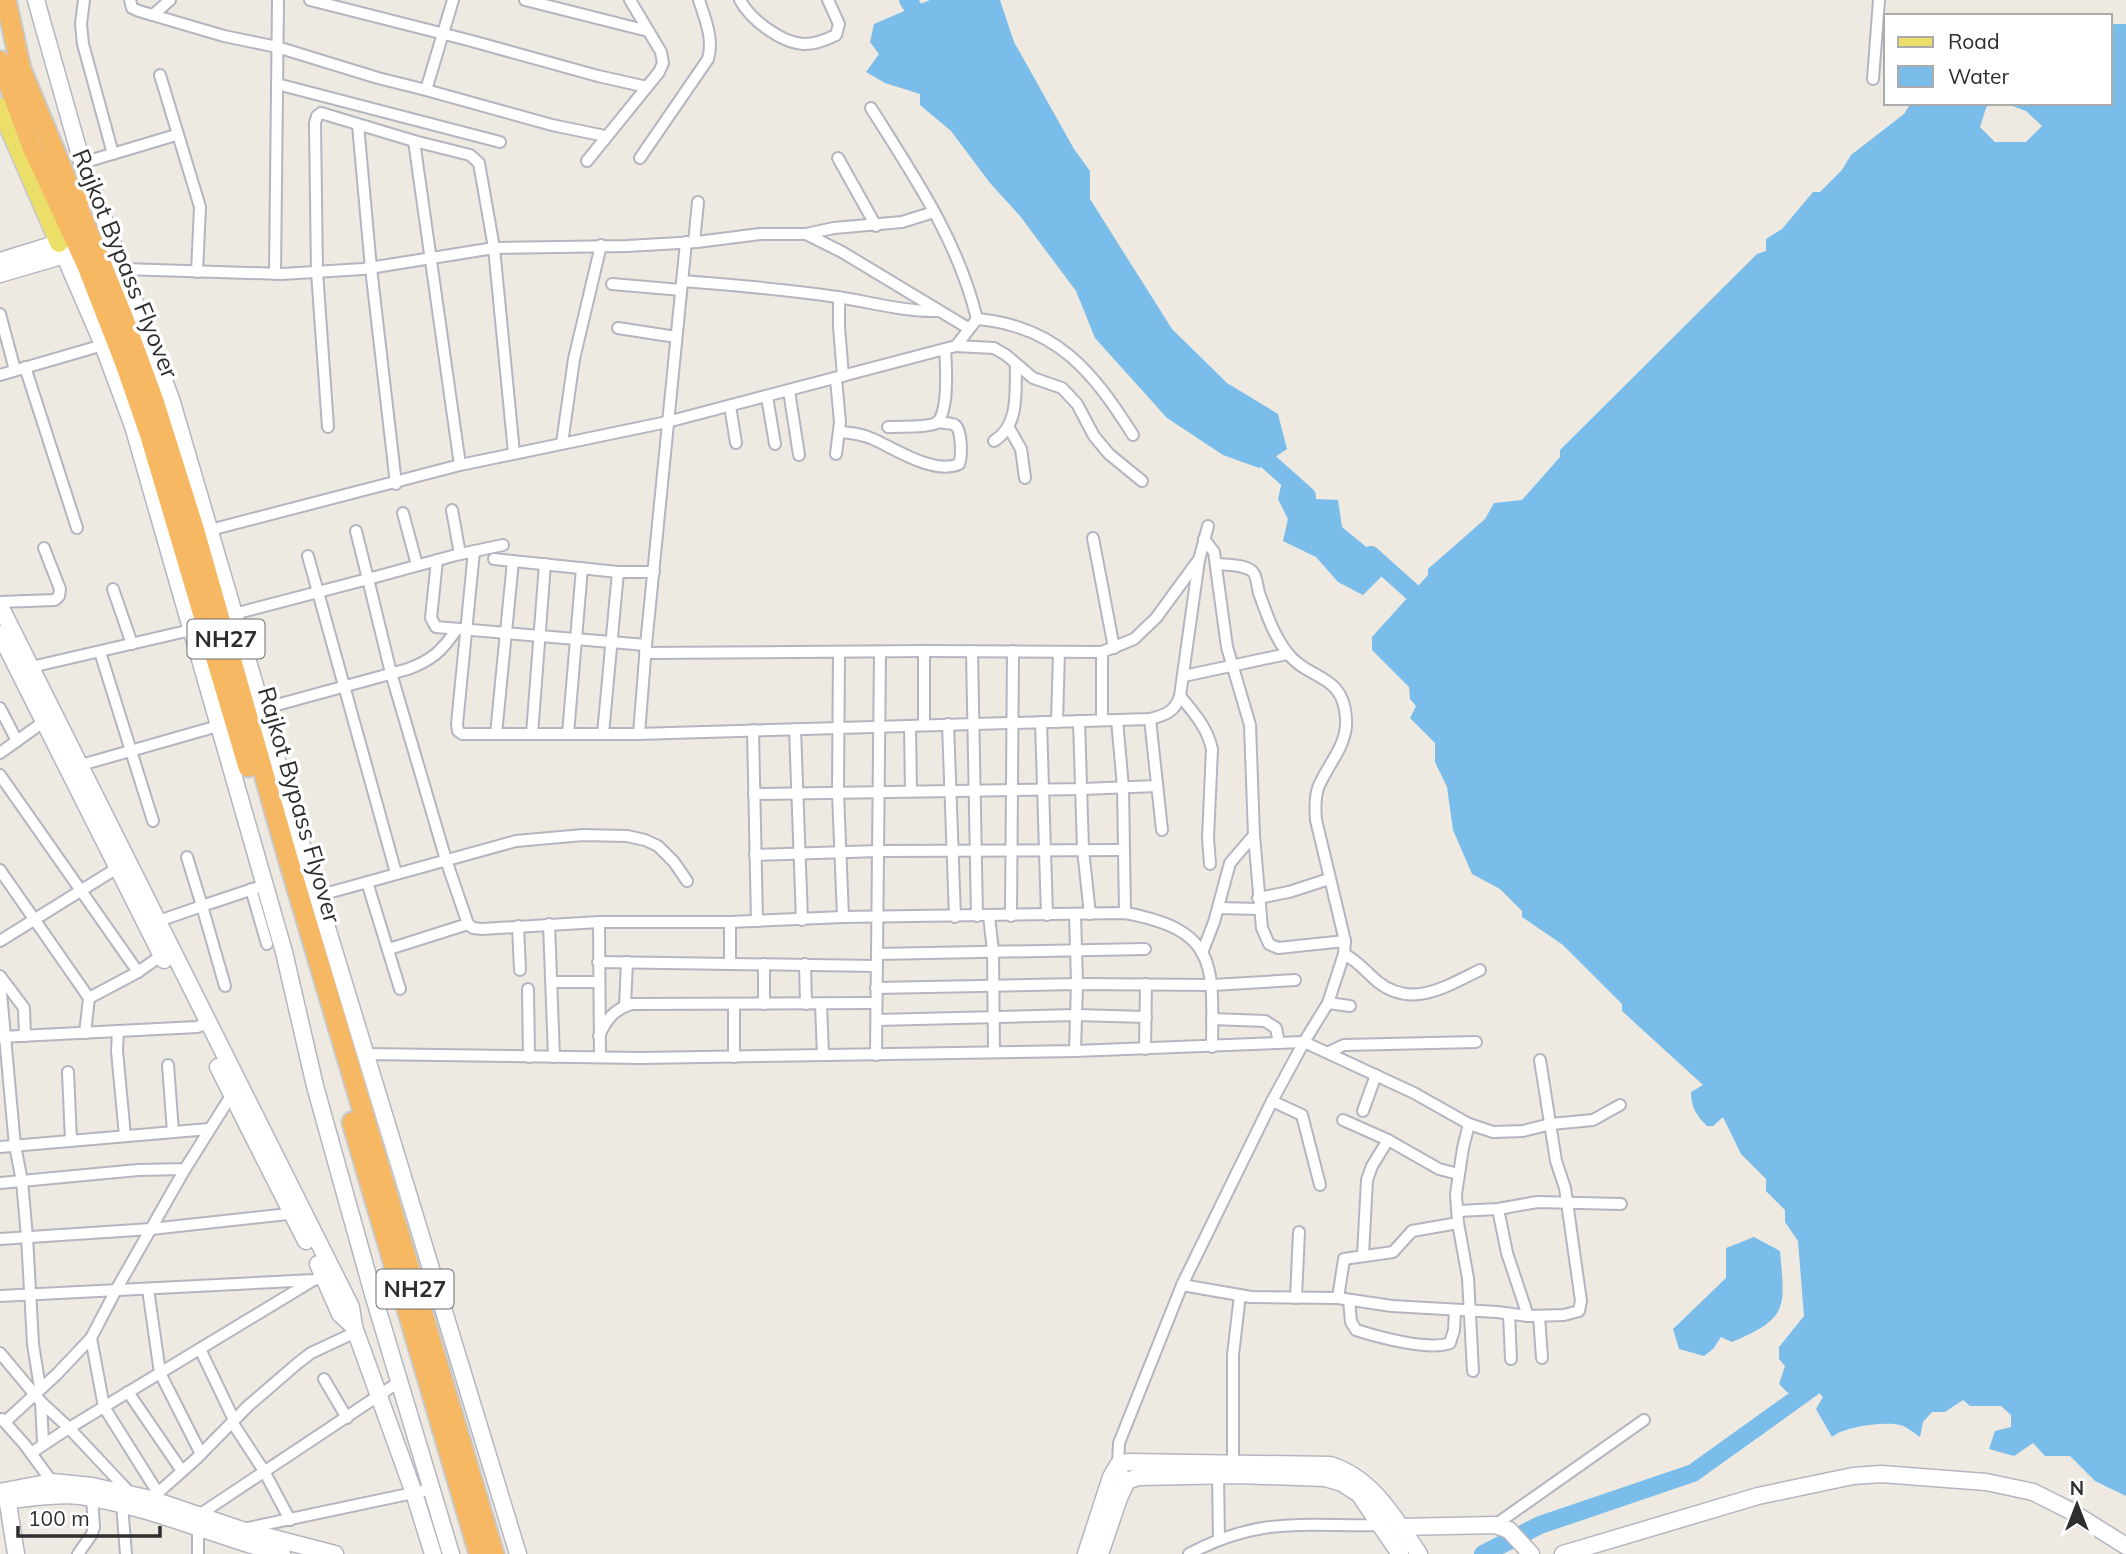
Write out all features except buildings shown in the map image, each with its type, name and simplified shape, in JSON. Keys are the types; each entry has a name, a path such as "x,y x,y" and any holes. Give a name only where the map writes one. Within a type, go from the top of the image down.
{"highway":[{"name":"Rajkot Bypass Flyover","path":"6,0 21,69 122,314 154,401 190,515 480,1554"},
{"name":"Rajkot Bypass Flyover","path":"0,61 32,146 75,198 69,247 124,361 150,436 494,1554"}],"main road":[{"path":"0,107 69,247"}],"street":[{"path":"36,0 82,163 75,198 123,269 171,399 317,896 518,1554"},
{"path":"84,0 81,24 83,44 113,154"},
{"path":"130,0 132,8 224,36 277,47 378,79 552,125 605,136"},
{"path":"153,15 170,0"},
{"path":"275,274 278,0"},
{"path":"310,0 647,87"},
{"path":"426,90 453,0"},
{"path":"524,0 648,31"},
{"path":"587,161 663,63 660,52 631,0"},
{"path":"640,158 708,59 710,40 699,0"},
{"path":"740,0 755,19 780,36 806,44 824,41 836,35 839,30 828,0"},
{"path":"1873,79 1880,0"},
{"path":"160,75 200,207 197,272"},
{"path":"277,84 500,142"},
{"path":"871,108 946,232 969,285 977,319"},
{"path":"328,427 317,272 315,123 321,113 476,158 479,163 494,247 514,453"},
{"path":"358,125 371,268 396,484"},
{"path":"82,163 176,135"},
{"path":"414,141 460,466"},
{"path":"838,158 876,226"},
{"path":"639,734 681,285 698,202"},
{"path":"123,269 275,274 317,272 371,268 494,247 690,242 760,234 806,234 834,228 902,222 934,212"},
{"path":"806,234 842,252 968,328"},
{"path":"562,443 574,359 601,245"},
{"path":"0,261 69,247"},
{"path":"0,274 69,247"},
{"path":"69,247 132,426 191,630 258,887 267,944"},
{"path":"612,284 761,286 913,311 939,311"},
{"path":"836,454 840,432 839,297"},
{"path":"0,314 77,528"},
{"path":"888,427 933,424 941,418 950,347 977,319"},
{"path":"977,319 1014,325 1039,334 1068,354 1089,372 1133,435"},
{"path":"618,328 676,337"},
{"path":"0,374 103,345"},
{"path":"210,530 514,453 667,422 950,347 994,348 1033,378 1052,383 1070,395 1094,436 1109,454 1142,481"},
{"path":"994,442 1009,428 1015,401 1016,364"},
{"path":"789,391 799,455"},
{"path":"767,397 775,444"},
{"path":"730,406 736,443"},
{"path":"840,432 860,434 920,461 954,466 959,464 961,458 958,429 954,424 937,422"},
{"path":"1009,428 1021,449 1025,478"},
{"path":"452,510 460,554"},
{"path":"404,513 417,565"},
{"path":"474,551 462,630 457,724 458,731 462,734 639,734 1150,719 1171,712 1180,696 1199,560 1208,526"},
{"path":"356,531 391,673 446,860 468,924"},
{"path":"1093,538 1114,648"},
{"path":"1204,539 1214,552 1217,564 1227,647 1250,725 1254,835 1264,937 1269,944 1278,948 1345,941"},
{"path":"234,614 503,545"},
{"path":"44,548 60,589 59,596 55,600 0,604 24,669 153,923 172,953 202,1025"},
{"path":"308,556 396,873"},
{"path":"494,559 618,572 654,572"},
{"path":"437,560 433,624 436,627 612,642 645,649 839,652 1102,652 1134,639 1156,618 1199,560"},
{"path":"496,734 513,561"},
{"path":"533,734 545,564"},
{"path":"1086,1554 1111,1477 1118,1465 1119,1443 1182,1285 1272,1101 1328,1003 1344,954 1345,941 1316,820 1315,803 1318,789 1342,741 1347,724 1346,709 1333,683 1312,674 1287,654 1268,614 1255,576 1244,567 1217,564"},
{"path":"568,734 582,568"},
{"path":"603,734 618,572"},
{"path":"113,589 132,644"},
{"path":"24,669 191,630"},
{"path":"262,709 429,661 462,630"},
{"path":"0,634 24,669"},
{"path":"924,651 924,724"},
{"path":"972,651 976,916"},
{"path":"1011,916 1013,651"},
{"path":"100,652 153,821"},
{"path":"839,652 838,793 843,918"},
{"path":"876,1055 880,652"},
{"path":"1057,722 1059,652"},
{"path":"1102,652 1102,720"},
{"path":"1184,676 1287,654"},
{"path":"1180,696 1204,727 1212,749 1208,838 1210,864"},
{"path":"0,708 17,741"},
{"path":"0,753 49,718"},
{"path":"49,718 81,765 124,864"},
{"path":"1150,719 1162,830"},
{"path":"1117,720 1123,787 1125,913"},
{"path":"1079,721 1083,850 1090,914"},
{"path":"1041,722 1046,915"},
{"path":"948,724 954,917"},
{"path":"81,765 218,726"},
{"path":"910,726 911,791"},
{"path":"795,729 802,919"},
{"path":"753,730 757,921"},
{"path":"0,775 138,972"},
{"path":"754,794 1157,786"},
{"path":"317,896 516,841 583,835 645,839 658,846 674,862 687,881"},
{"path":"1202,953 1230,863 1254,835"},
{"path":"755,855 879,851 1123,850"},
{"path":"187,858 225,986"},
{"path":"0,941 124,864"},
{"path":"0,870 89,998 85,1033"},
{"path":"1218,908 1259,903 1329,879"},
{"path":"367,882 400,989"},
{"path":"153,923 258,887"},
{"path":"258,887 284,952 315,1086 450,1554"},
{"path":"389,949 468,924 482,929 599,922 730,922 1125,913 1168,923 1193,941 1202,953 1213,985 1212,1047"},
{"path":"1074,1051 1077,984 1075,914"},
{"path":"989,916 993,951 995,1052"},
{"path":"599,922 600,1057"},
{"path":"730,922 730,963"},
{"path":"153,923 162,956 202,1025 298,1212 342,1317 355,1329 433,1554"},
{"path":"549,924 554,1057"},
{"path":"517,926 520,970"},
{"path":"877,954 1145,949"},
{"path":"1344,954 1397,994 1422,993 1444,988 1480,970"},
{"path":"89,998 162,956"},
{"path":"598,962 876,966"},
{"path":"625,1006 627,962"},
{"path":"764,964 764,1004"},
{"path":"804,964 806,1004"},
{"path":"0,976 24,1008 25,1036"},
{"path":"876,988 1077,984 1213,985 1295,980"},
{"path":"0,982 15,1146 22,1181 43,1443"},
{"path":"552,982 598,982"},
{"path":"1145,1049 1146,984"},
{"path":"528,989 529,1057"},
{"path":"599,1036 615,1012 632,1004 876,1003"},
{"path":"1328,1003 1350,1006"},
{"path":"734,1004 734,1057"},
{"path":"821,1004 823,1055"},
{"path":"877,1020 1146,1017"},
{"path":"1212,1019 1265,1021 1276,1028 1279,1043"},
{"path":"3,1037 202,1025"},
{"path":"118,1031 117,1051 125,1136"},
{"path":"366,1054 734,1057 1074,1051 1304,1042 1376,1074 1469,1124 1493,1132 1523,1132 1551,1124 1593,1120 1620,1105"},
{"path":"1329,1052 1344,1045 1476,1042"},
{"path":"1182,1285 1240,1295 1344,1299 1534,1316 1573,1314 1579,1311 1581,1306 1565,1188 1556,1161 1540,1060"},
{"path":"168,1065 173,1132"},
{"path":"68,1072 71,1141"},
{"path":"1363,1111 1376,1074"},
{"path":"235,1089 185,1169 91,1338 38,1394 2,1420 31,1453 57,1489 92,1498 127,1499 154,1496 298,1363 355,1329"},
{"path":"1272,1101 1302,1115 1320,1185"},
{"path":"1343,1120 1388,1140 1430,1165 1458,1174"},
{"path":"1469,1124 1458,1174 1458,1223 1468,1278 1468,1311 1474,1371"},
{"path":"0,1147 209,1129"},
{"path":"1363,1255 1367,1180 1388,1140"},
{"path":"0,1183 138,1170 185,1169"},
{"path":"1458,1211 1498,1209 1537,1202 1621,1204"},
{"path":"1498,1209 1507,1252 1534,1316 1542,1358"},
{"path":"0,1239 151,1228 298,1212"},
{"path":"1455,1310 1453,1339 1446,1345 1410,1343 1356,1330 1344,1299 1342,1262 1350,1256 1393,1252 1412,1231 1458,1223"},
{"path":"1296,1298 1299,1232"},
{"path":"0,1296 325,1277"},
{"path":"31,1453 69,1427 325,1277"},
{"path":"148,1289 160,1373 201,1454"},
{"path":"1233,1462 1233,1355 1240,1295"},
{"path":"1509,1314 1511,1359"},
{"path":"91,1338 104,1407 154,1496 199,1522 242,1530 432,1489"},
{"path":"200,1349 233,1421 290,1520"},
{"path":"0,1353 69,1427 127,1499 126,1554"},
{"path":"324,1379 347,1418"},
{"path":"199,1522 264,1471 399,1382"},
{"path":"128,1392 182,1471"},
{"path":"1189,1554 1219,1539 1256,1528 1286,1524 1502,1528 1644,1420"},
{"path":"1118,1465 1128,1462 1233,1462 1330,1465 1341,1468 1375,1493 1400,1526 1408,1551"},
{"path":"1118,1465 1127,1481"},
{"path":"1563,1554 1758,1496 1853,1476 1881,1474 1986,1482 2033,1492 2067,1509 2126,1546"},
{"path":"1100,1554 1127,1481 1138,1477 1218,1475 1325,1478 1342,1483 1359,1494 1382,1525 1408,1551"},
{"path":"1218,1475 1219,1539"},
{"path":"16,1554 3,1496 92,1486 199,1522 282,1554"},
{"path":"78,1554 94,1527 92,1498"},
{"path":"198,1554 199,1522"},
{"path":"1502,1528 1531,1554"},
{"path":"242,1530 264,1546 335,1554"}],"water":[{"path":"930,0 1000,0 1014,42 1074,149 1090,171 1090,199 1172,329 1227,383 1278,414 1287,449 1259,468 1223,455 1167,418 1095,338 1076,291 951,131 920,105 920,94 885,83 866,72 879,54 870,42 874,24"},
{"path":"2126,24 2126,1496 2095,1481 2070,1456 2045,1456 2033,1443 2014,1456 1989,1449 1995,1431 2011,1427 2011,1415 2001,1406 1970,1406 1963,1400 1945,1412 1932,1412 1923,1422 1920,1437 1902,1426 1885,1424 1854,1428 1832,1437 1816,1409 1823,1397 1814,1387 1788,1393 1779,1384 1785,1366 1779,1359 1779,1347 1804,1316 1798,1241 1785,1222 1785,1210 1766,1191 1766,1179 1741,1154 1723,1117 1713,1126 1707,1126 1697,1114 1691,1092 1703,1085 1622,1011 1622,1004 1563,945 1522,917 1522,911 1500,889 1472,874 1453,830 1447,787 1435,762 1435,743 1410,718 1416,706 1410,699 1409,687 1372,650 1372,637 1428,575 1428,569 1485,519 1494,503 1522,500 1560,457 1560,450 1757,254 1766,251 1766,239 1782,229 1813,192 1820,192 1842,170 1851,155 1904,114 1910,105 1988,105 1980,127 1995,142 2026,142 2042,126 2026,111 2010,105 2112,105 2112,26"},
{"path":"1282,481 1304,483 1316,499 1338,500 1342,527 1380,555 1388,570 1363,595 1338,582 1316,557 1283,541 1288,519 1278,499"},
{"path":"1754,1237 1780,1251 1782,1299 1774,1318 1751,1334 1732,1342 1721,1337 1704,1356 1679,1349 1673,1329 1726,1278 1726,1248"}],"waterway":[{"path":"908,0 926,27"},
{"path":"1252,447 1307,496"},
{"path":"1371,555 1429,607"},
{"path":"1483,1554 1540,1525 1693,1473 1830,1373"}]}
